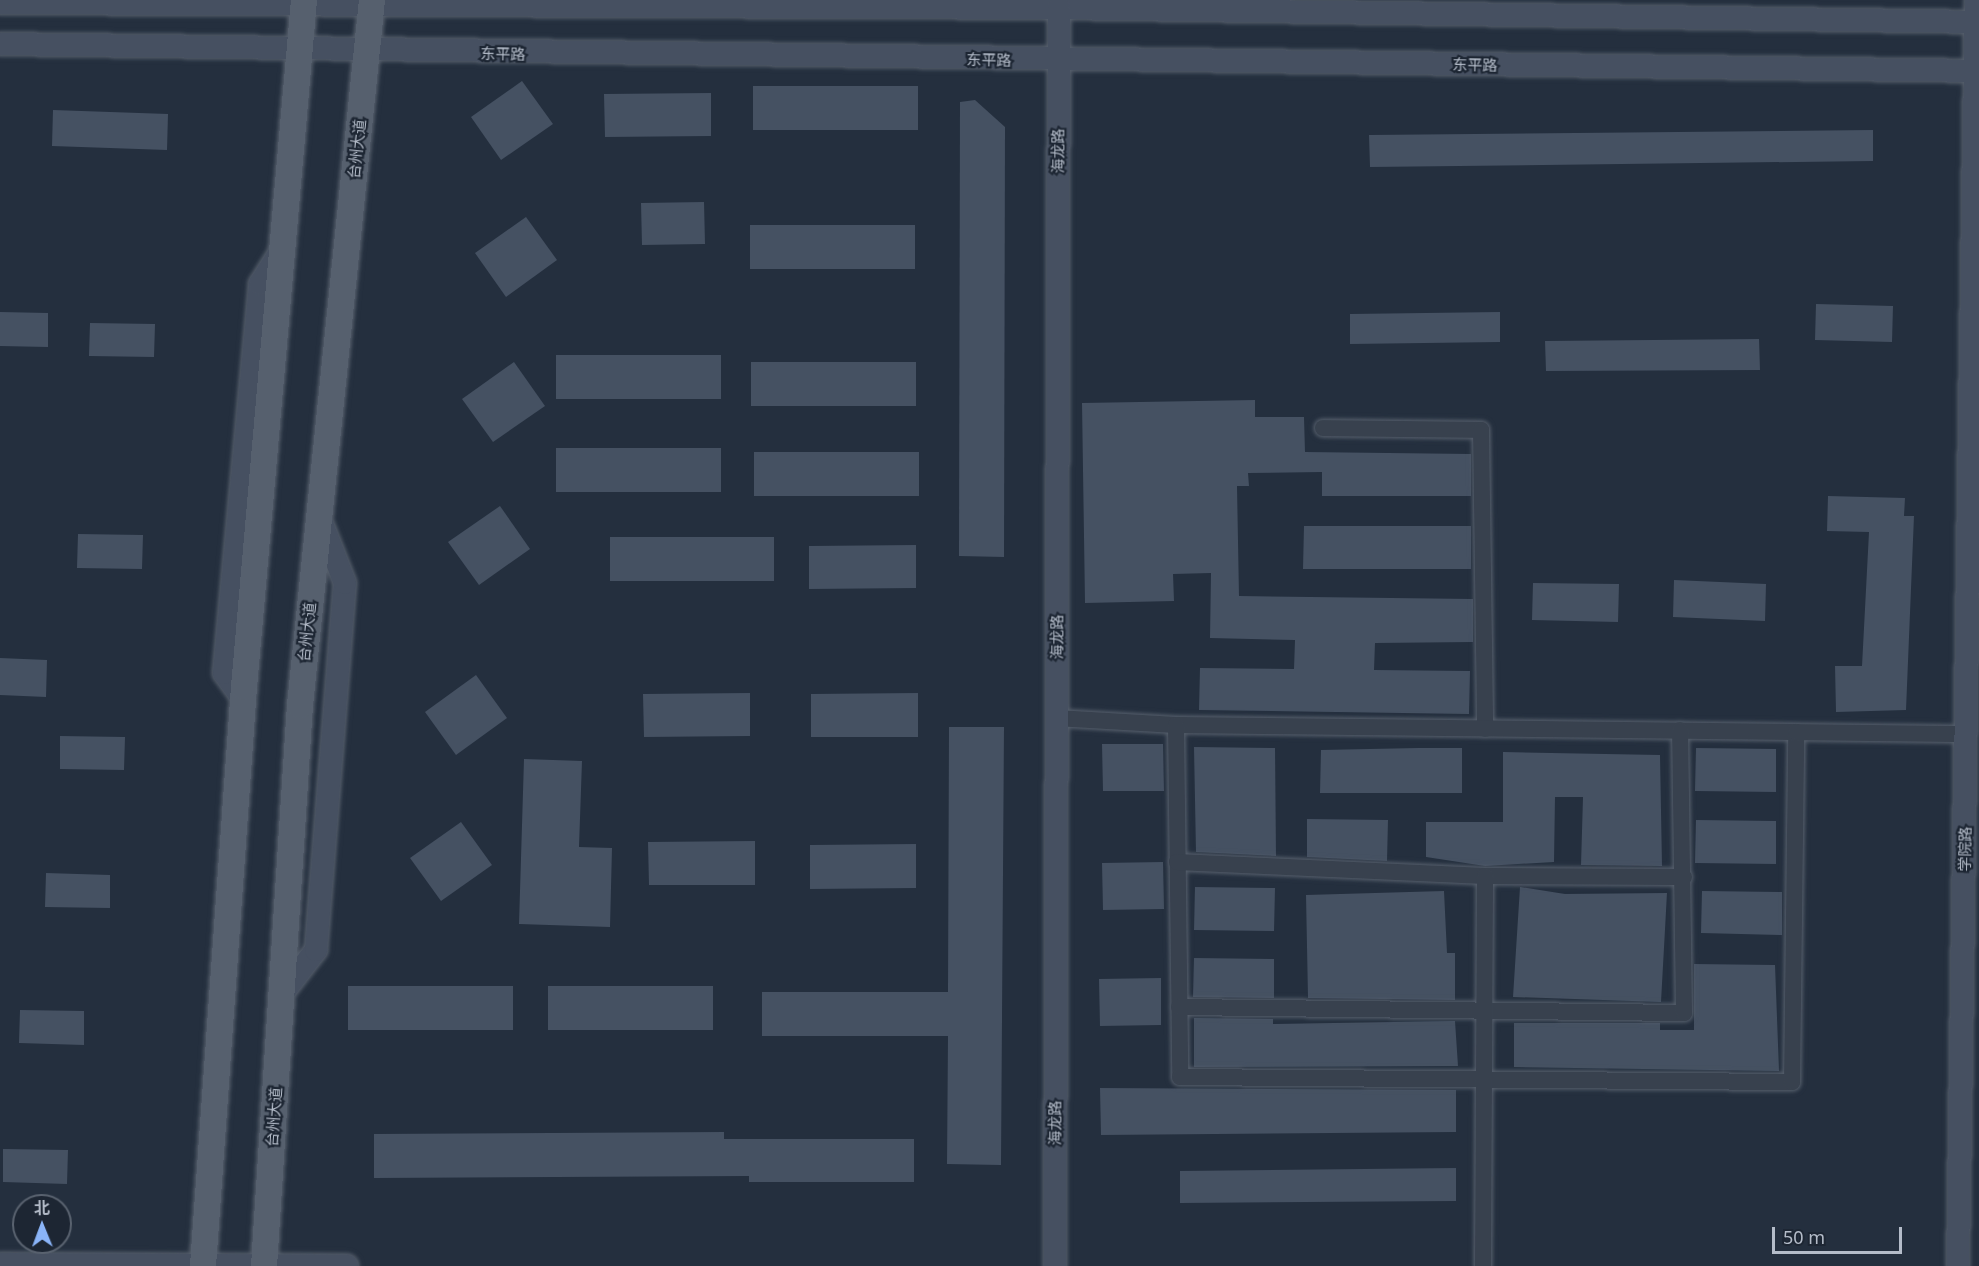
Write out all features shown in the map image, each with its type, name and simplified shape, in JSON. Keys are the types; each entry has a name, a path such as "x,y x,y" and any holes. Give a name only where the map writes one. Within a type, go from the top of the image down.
{"main road":[{"path":"203,1265 243,699 304,1"},
{"path":"0,3 304,1 1977,15"},
{"name":"台州大道","path":"264,1266 300,705 372,2"},
{"name":"海龙路","path":"1055,1266 1059,8"},
{"name":"学院路","path":"1958,1266 1978,71 1977,15"},
{"name":"东平路","path":"0,44 367,52 1978,71"},
{"path":"282,994 316,950 345,583 319,516"},
{"path":"0,1264 347,1266"}],"street":[{"path":"1323,428 1481,430 1485,729"},
{"path":"1056,718 1176,725 1966,734"},
{"path":"1176,725 1180,1077 1485,1077 1792,1082 1796,732"},
{"path":"1179,1007 1485,1008 1684,1012 1684,877 1680,730"},
{"path":"1177,862 1485,876 1684,877"},
{"path":"1483,1266 1485,876"}],"building":[{"path":"522,81 553,124 501,160 471,117"},
{"path":"753,86 918,86 918,130 753,130"},
{"path":"711,93 711,136 605,137 604,94"},
{"path":"975,100 1005,127 1004,557 959,556 960,102"},
{"path":"53,110 168,114 167,150 52,146"},
{"path":"1873,130 1873,161 1370,167 1369,135"},
{"path":"704,202 705,244 642,245 641,203"},
{"path":"526,217 557,260 506,297 475,253"},
{"path":"750,225 915,225 915,269 750,269"},
{"path":"1816,304 1893,306 1892,342 1815,340"},
{"path":"0,312 48,313 48,347 0,346"},
{"path":"1500,312 1500,342 1350,344 1350,314"},
{"path":"90,323 155,324 154,357 89,356"},
{"path":"1759,339 1760,370 1546,371 1545,341"},
{"path":"556,355 721,355 721,399 556,399"},
{"path":"514,362 545,406 493,442 462,399"},
{"path":"751,362 916,362 916,406 751,406"},
{"path":"1255,400 1255,417 1304,417 1305,452 1471,454 1471,496 1322,496 1322,472 1248,473 1249,486 1237,486 1239,596 1473,599 1473,642 1375,643 1374,670 1470,671 1469,714 1199,710 1200,668 1294,669 1295,640 1210,638 1211,573 1173,574 1174,601 1085,603 1082,403"},
{"path":"556,448 721,448 721,492 556,492"},
{"path":"754,452 919,452 919,496 754,496"},
{"path":"1828,496 1905,498 1904,516 1914,516 1906,710 1836,712 1835,666 1862,666 1869,532 1827,531"},
{"path":"500,506 530,549 479,585 448,542"},
{"path":"1304,526 1471,526 1471,569 1303,569"},
{"path":"78,534 143,535 142,569 77,568"},
{"path":"610,537 774,537 774,581 610,581"},
{"path":"916,545 916,588 809,589 809,546"},
{"path":"1674,580 1766,584 1765,621 1673,617"},
{"path":"1533,583 1619,584 1618,622 1532,620"},
{"path":"0,658 47,660 46,697 0,695"},
{"path":"476,675 507,718 456,755 425,712"},
{"path":"750,693 750,736 644,737 643,694"},
{"path":"918,693 918,737 811,737 811,694"},
{"path":"949,727 1004,727 1001,1165 947,1164 948,1036 762,1036 762,992 948,992"},
{"path":"60,736 125,737 124,770 60,769"},
{"path":"1102,744 1163,744 1164,791 1103,791"},
{"path":"1194,747 1275,748 1276,856 1196,852"},
{"path":"1462,748 1462,793 1320,793 1321,750"},
{"path":"1696,748 1776,749 1776,792 1695,791"},
{"path":"1503,752 1660,755 1662,866 1581,865 1583,797 1555,797 1554,862 1485,866 1426,857 1426,822 1503,822"},
{"path":"524,759 582,761 579,847 612,848 610,927 519,924"},
{"path":"1307,819 1388,820 1387,861 1307,857"},
{"path":"1696,820 1776,821 1776,864 1695,863"},
{"path":"461,822 492,865 441,901 410,858"},
{"path":"755,841 755,885 649,885 648,842"},
{"path":"916,844 916,888 810,889 810,845"},
{"path":"1163,862 1164,909 1103,910 1102,863"},
{"path":"46,873 110,875 110,908 45,907"},
{"path":"1195,887 1275,888 1274,931 1194,930"},
{"path":"1520,887 1565,894 1667,893 1661,1002 1513,997"},
{"path":"1444,891 1447,953 1455,953 1455,1000 1308,998 1306,895"},
{"path":"1702,891 1782,892 1782,935 1701,933"},
{"path":"1194,958 1274,959 1274,998 1193,997"},
{"path":"1694,964 1775,965 1779,1071 1514,1067 1514,1023 1660,1023 1660,1030 1694,1030"},
{"path":"1161,978 1161,1025 1100,1026 1099,979"},
{"path":"348,986 513,986 513,1030 348,1030"},
{"path":"548,986 713,986 713,1030 548,1030"},
{"path":"20,1010 84,1011 84,1045 19,1043"},
{"path":"1194,1018 1273,1019 1273,1024 1455,1021 1458,1066 1194,1067"},
{"path":"1100,1088 1456,1090 1456,1132 1101,1135"},
{"path":"724,1132 724,1139 914,1139 914,1182 749,1182 749,1176 374,1178 374,1134"},
{"path":"3,1149 68,1150 67,1184 3,1182"},
{"path":"1456,1168 1456,1201 1180,1203 1180,1171"}]}
